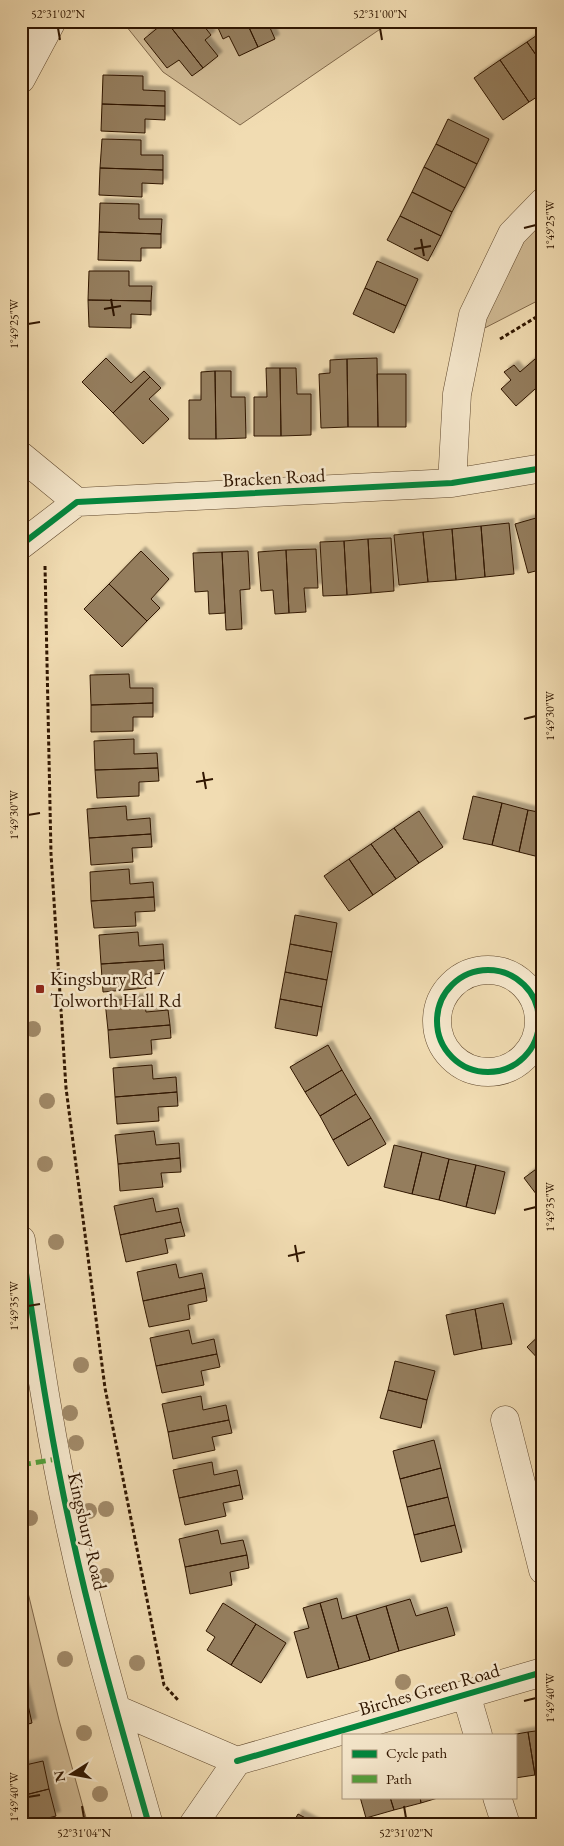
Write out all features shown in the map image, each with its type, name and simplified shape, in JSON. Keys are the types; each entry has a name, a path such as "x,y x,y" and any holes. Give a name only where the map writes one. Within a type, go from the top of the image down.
{"street":[{"path":"21,26 38,21"},
{"path":"21,79 52,21"},
{"path":"452,483 457,394 473,315 512,234 543,202"},
{"path":"21,456 77,502 21,545"},
{"name":"Bracken Road","path":"77,502 452,483 543,468"},
{"name":"Kingsbury Road","path":"21,1240 42,1380 72,1536 116,1709 149,1825"},
{"path":"506,1420 543,1570"},
{"name":"Birches Green Road","path":"237,1761 543,1672"},
{"path":"466,1694 478,1734"},
{"path":"116,1709 237,1761 193,1825"},
{"path":"497,1798 506,1825"}],"path":[{"path":"44,528 51,854 66,1088 105,1388 164,1686 184,1706"}],"shaded area":[{"path":"122,21 392,21 240,125 163,72"},
{"path":"543,211 543,298 477,332 498,282"},
{"path":"21,1564 59,1720 88,1825 21,1825"}],"building":[{"path":"166,21 200,21 211,35 205,40 218,56 203,68"},
{"path":"166,21 203,68 192,76 179,60 167,68 144,39"},
{"path":"215,21 246,21 258,47 239,56 229,36 223,39"},
{"path":"246,21 267,21 275,39 258,47"},
{"path":"543,31 543,65 527,42"},
{"path":"527,42 543,65 543,93 529,102 500,60"},
{"path":"500,60 529,102 503,120 474,78"},
{"path":"103,75 143,76 143,90 165,91 165,106 102,104"},
{"path":"102,104 165,106 165,120 145,119 145,133 101,131"},
{"path":"448,119 489,139 477,164 436,144"},
{"path":"102,139 141,140 141,155 163,155 163,170 100,168"},
{"path":"436,144 477,164 465,188 424,167"},
{"path":"424,167 465,188 452,212 412,192"},
{"path":"100,168 163,170 163,184 142,183 142,197 99,195"},
{"path":"412,192 452,212 441,236 400,216"},
{"path":"100,203 139,204 139,219 162,219 161,234 99,232"},
{"path":"400,216 441,236 428,261 387,240"},
{"path":"99,232 161,234 161,248 141,248 141,261 98,260"},
{"path":"377,261 418,279 406,306 365,288"},
{"path":"89,271 129,271 129,286 152,286 151,301 88,300"},
{"path":"365,288 406,306 394,333 353,314"},
{"path":"88,300 151,301 151,315 131,314 131,328 89,327"},
{"path":"106,358 131,383 144,371 150,377 113,413 82,382"},
{"path":"377,358 378,427 348,427 347,359"},
{"path":"347,359 348,427 321,428 319,374 330,373 330,360"},
{"path":"535,359 543,368 543,399 535,389 516,406 501,389 511,380 504,372 514,365 520,372"},
{"path":"266,368 280,368 281,436 254,436 254,397 267,397"},
{"path":"280,368 296,368 297,394 311,394 311,435 281,436"},
{"path":"215,371 231,371 231,397 245,397 246,438 216,439"},
{"path":"215,371 216,439 189,439 189,400 201,400 201,372"},
{"path":"377,374 406,374 406,427 378,427"},
{"path":"150,377 161,388 149,399 169,419 143,444 113,413"},
{"path":"543,516 543,569 528,573 515,524"},
{"path":"509,523 514,574 485,577 481,526"},
{"path":"481,526 485,577 456,580 452,529"},
{"path":"452,529 456,580 428,582 423,532"},
{"path":"423,532 428,582 399,585 394,535"},
{"path":"391,538 394,591 371,593 368,539"},
{"path":"368,539 371,593 347,595 344,541"},
{"path":"344,541 347,595 323,596 320,542"},
{"path":"316,549 318,588 304,588 306,612 289,613 286,550"},
{"path":"286,550 289,613 275,614 273,590 261,591 258,552"},
{"path":"141,551 169,579 151,599 160,608 147,621 109,584"},
{"path":"248,551 250,589 240,590 242,629 226,630 222,552"},
{"path":"222,552 225,613 209,614 208,591 195,592 193,553"},
{"path":"109,584 147,621 122,647 84,609"},
{"path":"129,674 130,688 153,688 153,703 91,705 90,675"},
{"path":"153,703 153,717 133,717 133,731 91,732 91,705"},
{"path":"134,739 134,754 157,753 158,768 95,770 94,741"},
{"path":"158,768 159,781 139,782 139,796 97,798 95,770"},
{"path":"473,796 502,803 492,845 463,839"},
{"path":"502,803 528,810 519,852 492,845"},
{"path":"126,806 127,820 150,818 151,834 89,838 87,809"},
{"path":"528,810 543,813 543,858 519,852"},
{"path":"419,811 443,847 419,863 394,828"},
{"path":"394,828 419,863 396,879 371,844"},
{"path":"151,834 152,847 132,848 133,862 91,865 89,838"},
{"path":"371,844 396,879 373,895 349,859"},
{"path":"349,859 373,895 349,911 324,876"},
{"path":"129,869 130,884 153,882 154,897 91,901 90,872"},
{"path":"154,897 155,911 135,912 136,926 94,928 91,901"},
{"path":"295,915 337,923 332,952 290,944"},
{"path":"138,932 139,946 163,944 164,960 101,964 99,935"},
{"path":"290,944 332,952 327,980 285,972"},
{"path":"164,960 165,973 145,975 146,988 103,992 101,964"},
{"path":"285,972 327,980 322,1007 280,999"},
{"path":"144,998 146,1012 168,1010 170,1025 108,1030 105,1001"},
{"path":"280,999 322,1007 317,1036 275,1028"},
{"path":"170,1025 171,1038 151,1040 152,1054 110,1058 108,1030"},
{"path":"328,1045 342,1070 305,1092 290,1067"},
{"path":"152,1065 153,1079 176,1077 177,1092 115,1097 113,1068"},
{"path":"342,1070 356,1094 320,1116 305,1092"},
{"path":"177,1092 178,1106 158,1107 159,1121 117,1124 115,1097"},
{"path":"356,1094 371,1118 333,1140 320,1116"},
{"path":"371,1118 386,1144 348,1166 333,1140"},
{"path":"154,1131 156,1145 179,1143 180,1158 118,1164 115,1135"},
{"path":"394,1145 422,1152 412,1194 384,1187"},
{"path":"422,1152 449,1159 439,1200 412,1194"},
{"path":"180,1158 181,1172 161,1173 163,1187 120,1191 118,1164"},
{"path":"449,1159 476,1165 466,1207 439,1200"},
{"path":"543,1164 543,1203 524,1178"},
{"path":"476,1165 505,1172 495,1214 466,1207"},
{"path":"153,1198 156,1212 178,1208 181,1222 120,1235 114,1206"},
{"path":"181,1222 185,1236 165,1239 168,1253 126,1262 120,1235"},
{"path":"176,1264 179,1278 202,1273 205,1288 143,1301 137,1272"},
{"path":"205,1288 207,1301 188,1305 190,1319 149,1327 143,1301"},
{"path":"503,1303 512,1344 482,1349 475,1309"},
{"path":"475,1309 482,1349 454,1355 446,1315"},
{"path":"189,1330 192,1344 214,1339 217,1354 156,1366 150,1338"},
{"path":"543,1332 543,1364 527,1347"},
{"path":"217,1354 220,1367 201,1371 204,1385 162,1393 156,1366"},
{"path":"395,1361 435,1371 427,1400 388,1390"},
{"path":"388,1390 427,1400 421,1428 380,1418"},
{"path":"201,1396 203,1410 226,1405 229,1420 168,1432 162,1404"},
{"path":"229,1420 232,1433 212,1437 215,1450 173,1459 168,1432"},
{"path":"434,1440 441,1468 400,1479 393,1451"},
{"path":"212,1462 214,1475 237,1470 240,1485 179,1498 173,1470"},
{"path":"441,1468 448,1497 407,1507 400,1479"},
{"path":"240,1485 243,1499 223,1503 226,1516 185,1525 179,1498"},
{"path":"448,1497 455,1525 414,1535 407,1507"},
{"path":"455,1525 462,1552 421,1562 414,1535"},
{"path":"218,1530 221,1544 243,1540 247,1555 185,1567 179,1539"},
{"path":"247,1555 249,1568 230,1572 232,1585 190,1594 185,1567"},
{"path":"337,1598 342,1619 356,1615 370,1660 339,1669 320,1603"},
{"path":"410,1599 416,1616 447,1607 455,1635 399,1651 386,1606"},
{"path":"223,1603 256,1624 231,1665 207,1650 215,1637 206,1631"},
{"path":"320,1603 339,1669 307,1678 294,1632 309,1628 303,1608"},
{"path":"386,1606 399,1651 370,1660 356,1615"},
{"path":"256,1624 286,1643 261,1683 231,1665"},
{"path":"21,1678 26,1696 21,1697"},
{"path":"26,1696 32,1723 21,1726 21,1697"},
{"path":"543,1730 543,1774 535,1775 528,1732"},
{"path":"528,1732 535,1775 516,1778 516,1734"},
{"path":"43,1761 49,1789 21,1796 21,1766"},
{"path":"49,1789 56,1816 21,1825 21,1796"},
{"path":"360,1798 390,1798 394,1810 366,1818"},
{"path":"390,1798 420,1798 421,1803 394,1810"},
{"path":"420,1798 438,1798 421,1803"},
{"path":"298,1814 319,1825 292,1825"}],"marked path":[{"path":"21,1465 57,1459"}],"cycle path":[{"path":"21,545 77,502 452,483 543,468"},
{"path":"488,970 508,974 524,985 535,1001 539,1021 535,1041 524,1057 508,1068 488,1072 468,1068 452,1057 441,1041 437,1021 441,1001 452,985 468,974 488,970"},
{"path":"21,1240 50,1425 80,1572 98,1645 149,1825"},
{"path":"237,1761 543,1672"}],"place":[{"name":"Kingsbury Rd / Tolworth Hall Rd","path":"40,989"}]}
